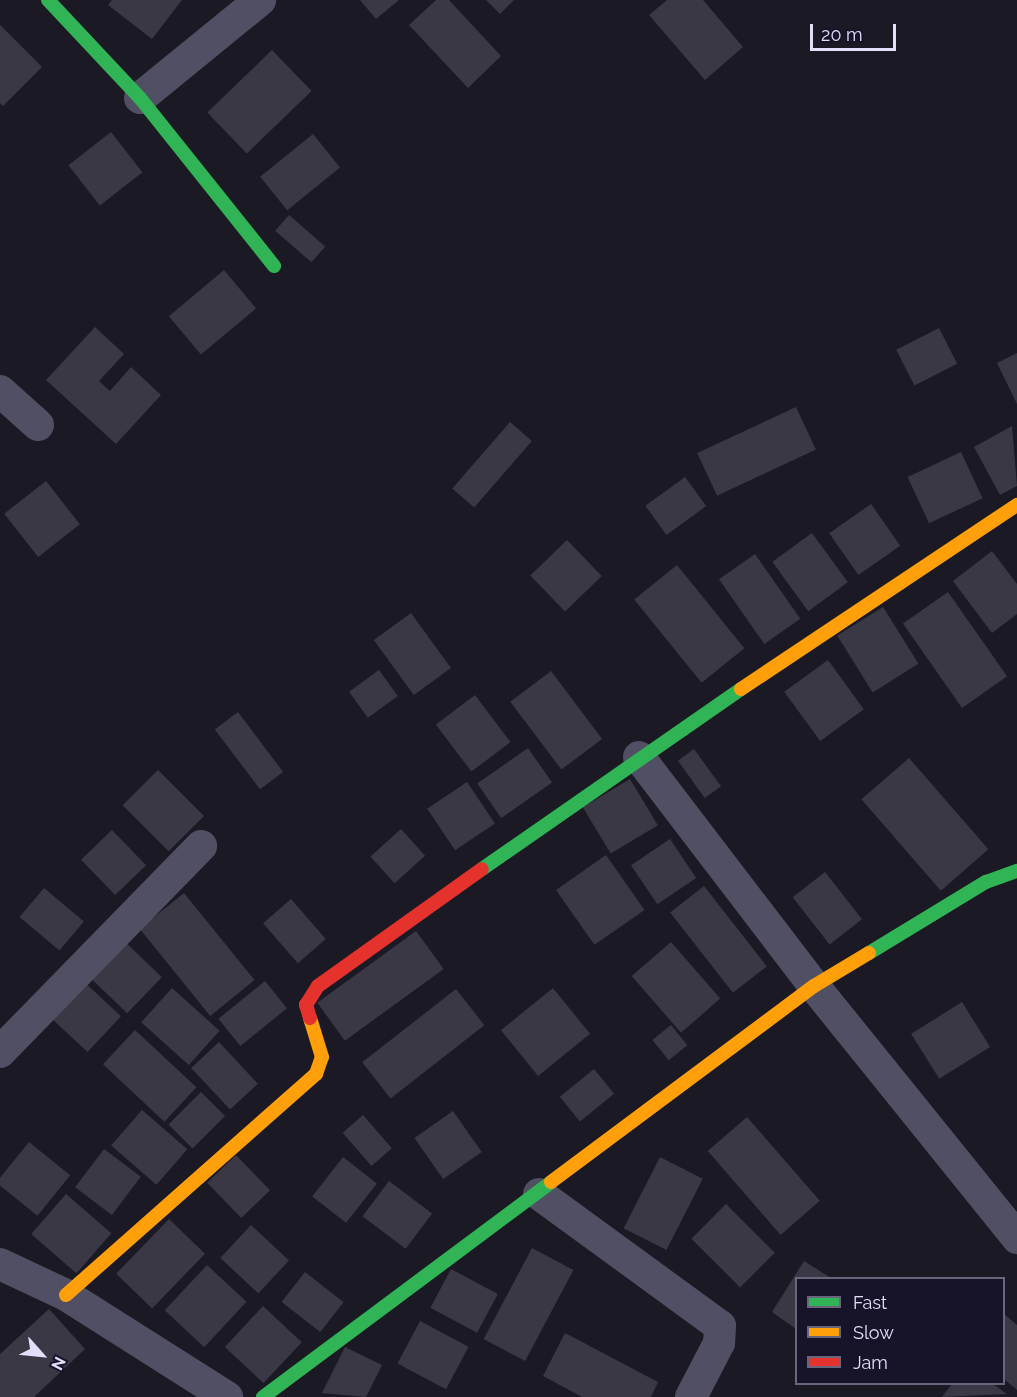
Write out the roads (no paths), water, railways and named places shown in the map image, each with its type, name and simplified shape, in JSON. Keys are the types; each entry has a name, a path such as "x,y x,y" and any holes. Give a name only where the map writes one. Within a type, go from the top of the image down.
{"street":[{"path":"48,0 140,98 274,266"},
{"path":"140,98 260,0"},
{"path":"0,391 38,425"},
{"path":"66,1295 316,1074 322,1057 306,1005 318,986 639,757 1017,505"},
{"path":"639,757 814,986 1017,1238"},
{"path":"0,1052 201,846"},
{"path":"263,1397 539,1194 814,986 986,882 1017,871"},
{"path":"539,1194 720,1326 719,1343 691,1397"},
{"path":"0,1264 66,1295 227,1397"}]}
